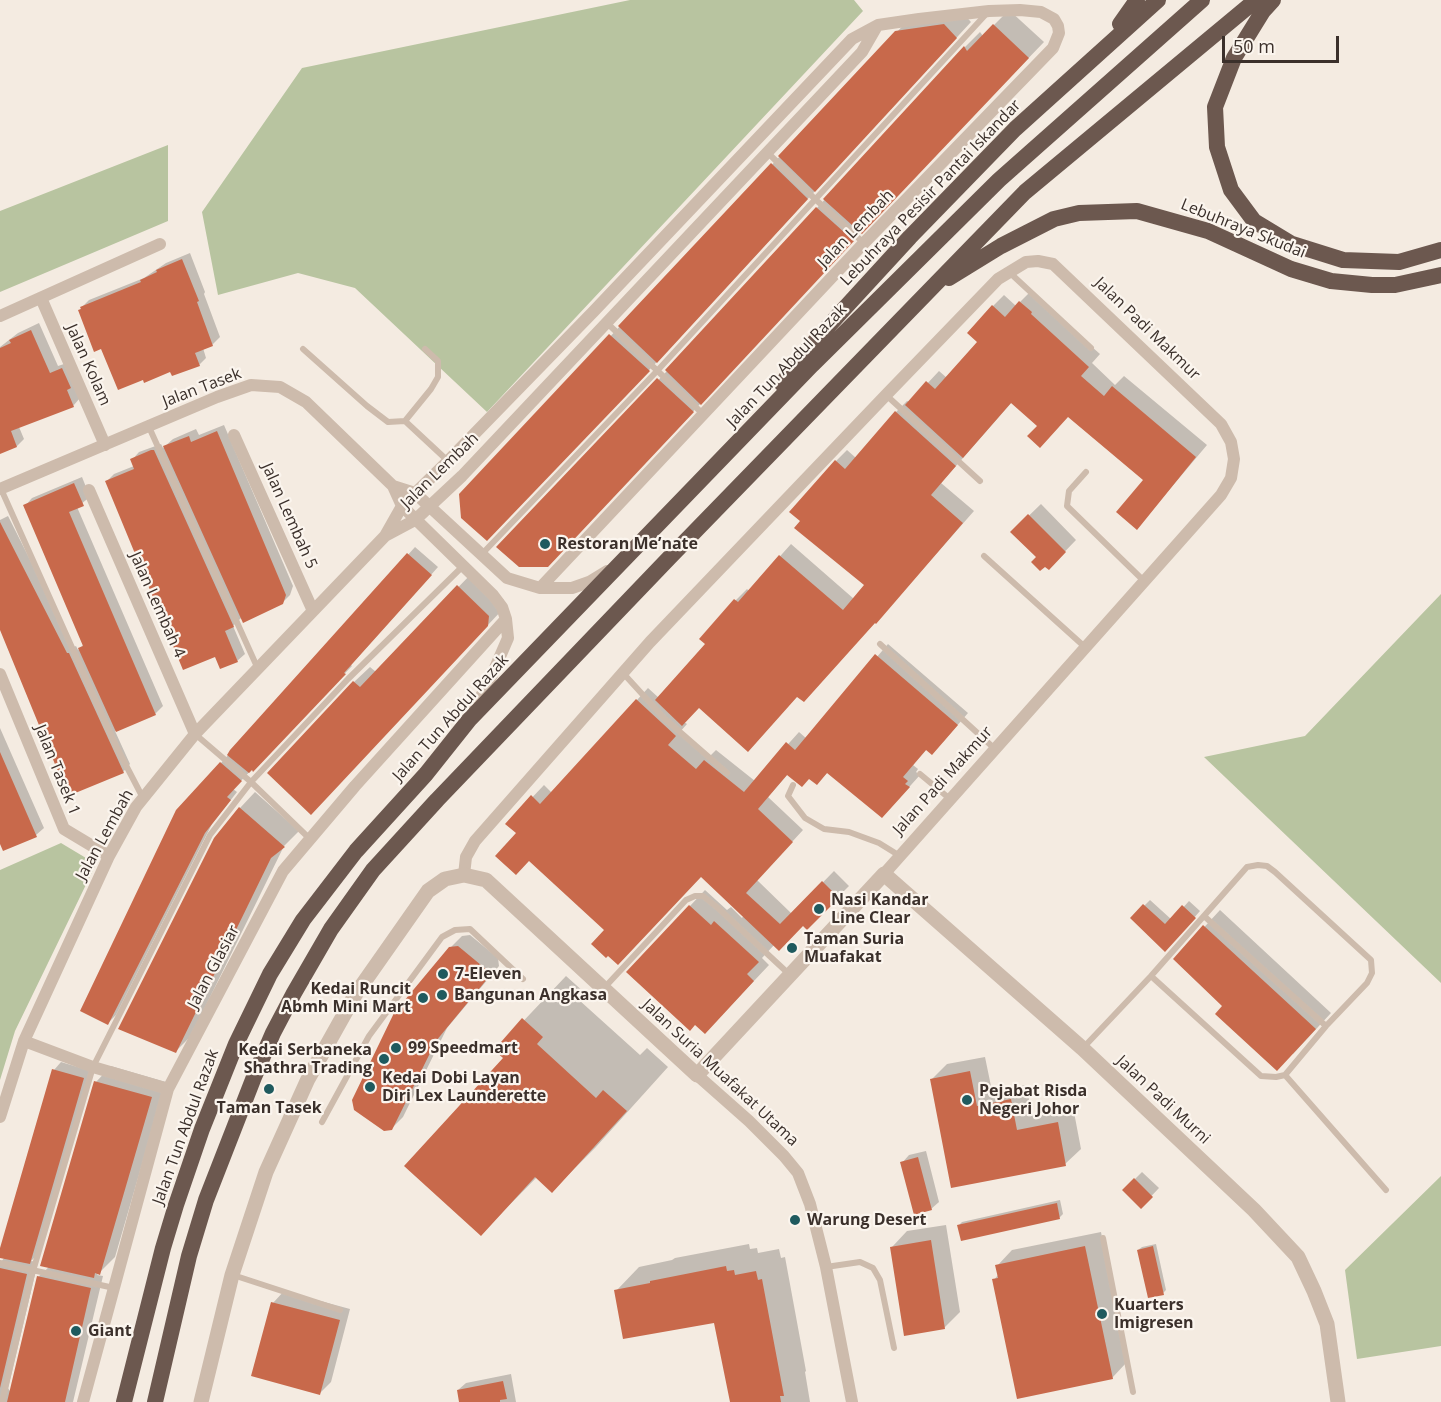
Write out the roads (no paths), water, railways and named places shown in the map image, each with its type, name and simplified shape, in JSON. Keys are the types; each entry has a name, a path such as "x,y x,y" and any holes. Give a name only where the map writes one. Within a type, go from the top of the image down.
{"highway":[{"path":"1096,56 1137,0"},
{"name":"Lebuhraya Pesisir Pantai Iskandar","path":"751,430 800,358 910,237 1015,129 1158,0"},
{"name":"Jalan Tun Abdul Razak","path":"124,1402 176,1205 202,1129 236,1044 270,974 309,912 356,850 426,774 469,720 812,365 999,180 1203,0"},
{"path":"155,1402 189,1256 206,1200 273,1033 342,912 373,870 437,800 1025,192 1256,0"},
{"path":"1273,0 1263,11 1234,58 1215,107 1217,147 1231,190 1254,221 1292,244 1343,260 1399,262 1441,250"},
{"name":"Lebuhraya Skudai","path":"914,307 952,276 1033,228 1054,219 1100,212 1137,211 1183,222 1291,269 1331,281 1395,285 1441,275"}],"street":[{"name":"Jalan Lembah","path":"0,1117 24,1041 109,856 136,807 195,734 385,536 402,506 594,311 852,39 878,26 919,19 1020,9 1048,15 1058,26 1058,39 1053,48 864,243 540,588"},
{"name":"Jalan Lembah","path":"385,536 415,520 462,476 862,52 878,26"},
{"path":"755,140 768,153"},
{"path":"0,316 160,244"},
{"name":"Jalan Padi Makmur","path":"464,875 466,857 475,841 650,642 886,395 1008,271 1026,262 1038,261 1053,264 1221,424 1230,442 1234,459 1231,478 1221,495 1086,649 901,856 698,1075"},
{"name":"Jalan Kolam","path":"41,298 105,445"},
{"path":"594,311 607,323"},
{"name":"Jalan Tasek","path":"0,489 217,397 251,385 280,387 306,402 393,486 402,506 493,595 502,607 506,619"},
{"name":"Jalan Lembah 5","path":"234,435 313,611"},
{"name":"Jalan Tasek","path":"393,486 415,493 507,578 540,588 572,588 589,582 621,562"},
{"name":"Jalan Lembah 4","path":"89,490 195,734"},
{"path":"469,720 508,638 506,619"},
{"name":"Jalan Glasiar","path":"83,1402 168,1089 283,871 506,619"},
{"name":"Jalan Tasek 1","path":"0,674 64,829 109,856"},
{"name":"Jalan Padi Murni","path":"884,874 1082,1048 1254,1210 1298,1257 1327,1324 1338,1402"},
{"path":"201,1402 232,1275 266,1172 308,1079 355,994 428,891 445,879 464,875"},
{"name":"Jalan Suria Muafakat Utama","path":"464,875 486,879 749,1121 798,1173 810,1204 826,1267 852,1402"},
{"path":"24,1041 93,1067 168,1089"}],"lane":[{"path":"481,556 657,371 989,11"},
{"path":"768,153 864,243"},
{"path":"1008,271 1091,348"},
{"path":"607,323 703,414"},
{"path":"303,349 367,406 388,422 405,421 448,461"},
{"path":"405,421 438,377 438,361 425,349"},
{"path":"886,395 980,481"},
{"path":"150,427 258,669"},
{"path":"1086,472 1069,491 1067,506 1144,582"},
{"path":"0,489 117,748 143,798"},
{"path":"984,556 1086,649"},
{"path":"2,1402 34,1270 93,1067 210,835 251,782 348,679 464,566"},
{"path":"880,644 996,749"},
{"path":"623,673 664,718 727,773"},
{"path":"195,734 251,782 310,839"},
{"path":"920,774 951,800"},
{"path":"792,785 788,796 805,818 824,829 849,832 879,843 901,856"},
{"path":"1082,1048 1151,976 1247,867 1267,866 1275,872 1371,960 1372,973 1367,983 1326,1026 1285,1075 1276,1077 1261,1076 1151,976"},
{"path":"604,988 686,900 695,896 703,896 718,908 790,975"},
{"path":"1204,916 1326,1026"},
{"path":"322,1122 369,1036 442,937 454,930 470,929 523,979"},
{"path":"1285,1075 1386,1191"},
{"path":"1104,1238 1133,1392"},
{"path":"826,1267 860,1262 873,1268 880,1280 894,1348"},
{"path":"0,1263 114,1288"},
{"path":"232,1275 340,1310"}],"place":[{"name":"Restoran Me’nate","path":"545,544"},
{"name":"Nasi Kandar Line Clear","path":"819,909"},
{"name":"Taman Suria Muafakat","path":"792,948"},
{"name":"7-Eleven","path":"443,974"},
{"name":"Bangunan Angkasa","path":"442,995"},
{"name":"Kedai Runcit Abmh Mini Mart","path":"423,998"},
{"name":"99 Speedmart","path":"396,1048"},
{"name":"Kedai Serbaneka Shathra Trading","path":"384,1059"},
{"name":"Kedai Dobi Layan Diri Lex Launderette","path":"370,1087"},
{"name":"Taman Tasek","path":"269,1089"},
{"name":"Pejabat Risda Negeri Johor","path":"967,1100"},
{"name":"Warung Desert","path":"795,1220"},
{"name":"Kuarters Imigresen","path":"1102,1314"},
{"name":"Giant","path":"76,1331"}]}
